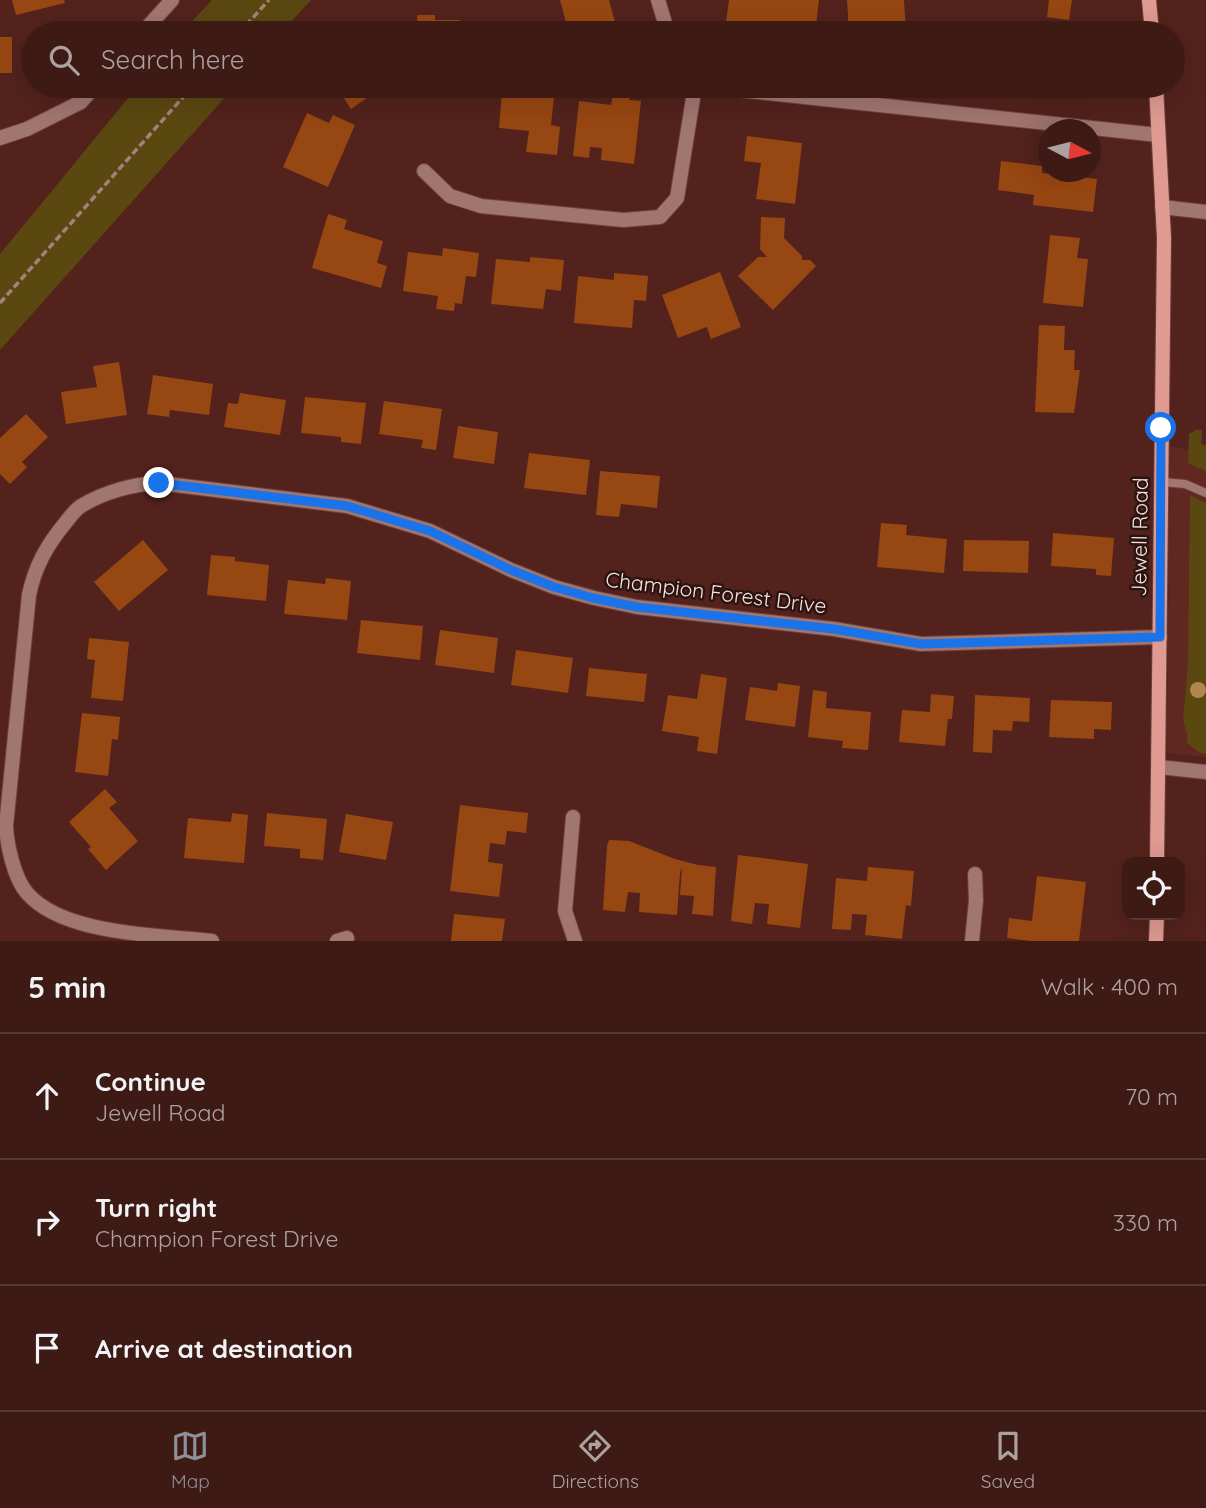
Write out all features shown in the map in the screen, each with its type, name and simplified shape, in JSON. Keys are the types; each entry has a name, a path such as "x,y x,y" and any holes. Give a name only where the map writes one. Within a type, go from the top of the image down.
{"street":[{"path":"153,21 172,0"},
{"path":"658,0 664,21"},
{"path":"1149,0 1151,21"},
{"path":"0,138 27,129 84,98"},
{"path":"424,172 450,196 481,206 623,220 660,216 677,198 693,98"},
{"path":"813,98 1158,135"},
{"name":"Jewell Road","path":"1156,98 1162,207 1157,857"},
{"path":"1162,207 1206,212"},
{"name":"Champion Forest Drive","path":"212,941 86,926 65,920 26,892 11,858 6,826 29,595 40,558 51,540 79,507 116,490 159,483 314,500 359,509 430,531 511,570 554,587 637,607 834,629 921,644 1160,637"},
{"path":"1159,767 1206,772"},
{"path":"573,817 565,911 575,941"},
{"path":"972,941 976,900 975,874"},
{"path":"1156,941 1157,920"}],"lane":[{"path":"1162,482 1185,484 1206,494"}],"path":[{"path":"250,21 269,0"},
{"path":"0,303 182,98"}],"shaded area":[{"path":"212,0 311,0 292,21 192,21"},
{"path":"128,98 224,98 0,350 0,254"},
{"path":"1202,430 1201,444 1206,445 1206,471 1188,463 1189,434"},
{"path":"1170,447 1206,452 1206,757 1167,753"},
{"path":"1190,495 1206,503 1206,754 1200,753 1186,742 1188,737 1183,720 1188,665"}],"building":[{"path":"12,0 64,0 65,3 16,15"},
{"path":"560,0 609,0 615,21 566,21"},
{"path":"729,0 819,0 816,21 726,21"},
{"path":"847,0 904,0 905,21 848,21"},
{"path":"1049,0 1072,0 1069,20 1047,17"},
{"path":"417,15 435,15 435,20 460,21 417,21"},
{"path":"0,37 12,37 12,73 0,73"},
{"path":"344,98 367,98 351,109"},
{"path":"501,98 554,98 551,125 560,127 557,155 526,152 529,131 499,128"},
{"path":"612,98 641,101 634,164 601,160 602,148 590,147 589,158 573,156 579,101 611,105"},
{"path":"307,113 329,123 333,115 355,125 328,187 283,167"},
{"path":"747,136 802,143 795,204 756,199 761,163 744,161"},
{"path":"1001,161 1038,166 1038,182 1097,182 1093,212 1033,205 1034,195 998,190"},
{"path":"328,214 347,220 344,229 383,241 377,263 387,266 381,288 312,268"},
{"path":"761,217 785,218 784,238 802,256 802,260 810,260 816,266 773,310 738,276 758,257 767,257 760,249"},
{"path":"1050,235 1080,238 1077,258 1088,259 1083,307 1043,303"},
{"path":"443,248 479,253 476,277 466,276 462,304 455,303 454,311 436,309 438,296 403,291 408,252 442,256"},
{"path":"530,257 564,260 561,291 546,289 543,309 491,304 496,259 530,262"},
{"path":"720,272 741,327 711,339 707,327 678,338 662,295"},
{"path":"614,273 648,276 646,301 634,300 632,328 574,323 578,276 614,280"},
{"path":"1039,325 1065,326 1064,350 1075,350 1074,370 1080,370 1074,413 1035,412"},
{"path":"119,362 127,415 66,424 61,392 97,387 93,366"},
{"path":"153,375 213,384 209,415 170,410 169,417 147,414"},
{"path":"240,393 286,400 280,435 224,427 228,403 238,404"},
{"path":"305,397 366,403 361,444 341,442 341,437 301,433"},
{"path":"384,401 442,409 436,450 421,448 423,440 379,434"},
{"path":"26,414 48,437 22,462 27,467 10,484 0,474 0,438"},
{"path":"458,426 498,432 494,464 453,458"},
{"path":"529,453 590,460 586,495 524,488"},
{"path":"600,471 660,476 657,508 621,504 619,517 596,515"},
{"path":"881,523 907,525 906,535 947,539 944,573 877,567"},
{"path":"1053,533 1114,538 1111,576 1096,575 1096,569 1051,566"},
{"path":"143,540 168,570 119,611 94,582"},
{"path":"964,540 1029,541 1028,573 963,571"},
{"path":"211,555 235,557 235,561 269,565 266,601 207,595"},
{"path":"326,578 351,581 347,620 284,614 288,580 325,584"},
{"path":"361,620 423,626 420,660 357,653"},
{"path":"440,630 498,638 494,673 435,665"},
{"path":"89,638 129,642 123,701 91,698 95,660 87,659"},
{"path":"516,650 573,658 568,693 511,685"},
{"path":"589,668 647,674 644,702 586,696"},
{"path":"701,674 727,678 717,754 697,751 699,737 662,731 668,695 697,699"},
{"path":"778,683 800,686 795,727 745,720 750,687 777,691"},
{"path":"813,690 827,692 826,708 871,712 868,750 842,748 843,741 808,737"},
{"path":"931,694 954,696 952,719 948,719 945,746 899,742 902,710 930,712"},
{"path":"975,695 1030,698 1029,722 1013,721 1012,731 993,730 992,753 973,752"},
{"path":"1051,700 1112,702 1111,730 1094,729 1094,739 1049,737"},
{"path":"82,713 120,717 118,740 112,739 108,776 75,772"},
{"path":"105,789 117,802 109,808 138,841 106,870 88,849 91,847 69,822"},
{"path":"460,805 528,813 526,833 507,831 505,845 490,843 488,862 503,864 499,897 450,891"},
{"path":"232,813 248,815 244,863 184,858 188,818 231,822"},
{"path":"267,813 327,819 323,860 300,858 300,849 264,846"},
{"path":"346,814 393,822 386,860 339,852"},
{"path":"609,840 629,841 675,859 716,867 713,916 692,914 694,896 680,895 682,867 677,915 639,912 640,893 628,892 625,912 603,910"},
{"path":"738,855 808,864 800,928 767,924 769,904 755,903 752,924 731,921"},
{"path":"868,867 914,871 911,906 906,905 902,939 865,935 867,915 852,914 851,930 832,929 836,878 867,881"},
{"path":"1037,876 1086,882 1079,941 1007,938 1009,918 1032,921"},
{"path":"454,914 505,919 502,941 451,941"}],"route":[{"path":"159,483 347,506 430,531 511,570 554,587 637,607 834,629 921,644 1160,637 1161,428"}]}
